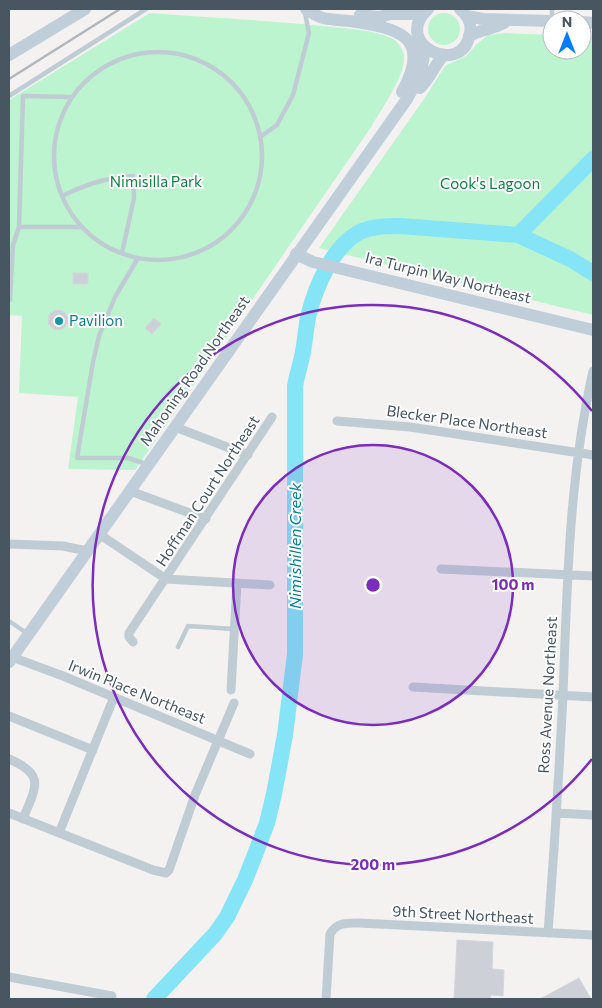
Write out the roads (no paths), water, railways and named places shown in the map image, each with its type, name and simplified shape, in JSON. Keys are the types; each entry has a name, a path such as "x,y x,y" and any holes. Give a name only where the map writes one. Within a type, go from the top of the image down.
{"main road":[{"path":"9,55 85,9"},
{"path":"305,9 324,18 386,27 402,35 410,42 414,55 412,70 400,96 379,127 379,138"},
{"path":"310,9 379,17 410,30 434,54 444,56 459,51 469,36 470,27 464,12"},
{"path":"379,17 391,14 414,14 427,10"},
{"name":"Mahoning Road Northeast","path":"10,660 407,99 421,73 424,58 418,24 427,10"},
{"path":"464,12 479,18 542,21"},
{"path":"469,36 509,20"},
{"name":"Mahoning Road Northeast","path":"407,99 424,84 435,65 444,56"},
{"name":"Ira Turpin Way Northeast","path":"296,254 313,262 593,330"}],"street":[{"name":"Ross Avenue Northeast","path":"548,933 568,575 578,452 593,371"},
{"name":"Hoffman Court Northeast","path":"133,642 129,637 129,633 272,418"},
{"name":"Blecker Place Northeast","path":"337,422 410,427 593,455"},
{"path":"175,427 248,455"},
{"path":"130,491 206,519"},
{"path":"99,534 166,579 270,585"},
{"path":"9,544 63,546 87,551"},
{"path":"441,568 593,576"},
{"path":"231,690 237,583"},
{"name":"Irwin Place Northeast","path":"10,660 114,697 250,754"},
{"path":"413,687 593,697"},
{"path":"59,833 114,697"},
{"path":"9,813 153,870 166,873 169,870 195,795 234,703"},
{"path":"9,716 93,750"},
{"path":"9,759 28,768 34,777 34,790 23,819"},
{"path":"556,813 593,815"},
{"name":"9th Street Northeast","path":"326,999 330,934 333,928 340,924 360,923 593,935"},
{"path":"9,977 112,996"}],"lane":[{"path":"9,96 146,9"},
{"path":"260,137 277,125 293,95 309,33 305,9"},
{"path":"148,52 181,54 211,67 236,88 251,111 260,137 262,159 257,186 246,211 232,228 215,242 185,256 164,259 138,258 105,245 82,227 72,215 62,196 55,175 54,144 59,123 72,97 80,86 97,72 121,59 148,52"},
{"path":"9,300 11,245 18,227 23,96 18,90"},
{"path":"23,96 72,97"},
{"path":"62,196 98,181 133,176 134,198 122,253"},
{"path":"18,227 82,227"},
{"path":"138,258 115,297 99,336 77,458 128,458 148,465"},
{"path":"9,621 28,634"},
{"path":"178,647 188,626 234,629"}],"waterway":[{"path":"518,235 593,159"},
{"name":"Nimishillen Creek","path":"154,999 215,934 227,917 245,880 267,823 285,735 295,654 295,386 303,352 308,317 315,293 334,256 352,237 362,231 376,227 400,226 518,235 570,259 593,273"}],"railway":[{"path":"9,79 120,9"}],"place":[{"name":"Pavilion","path":"59,321"}],"park label":[{"name":"Nimisilla Park","path":"156,182"},
{"name":"Cook's Lagoon","path":"490,184"}]}
